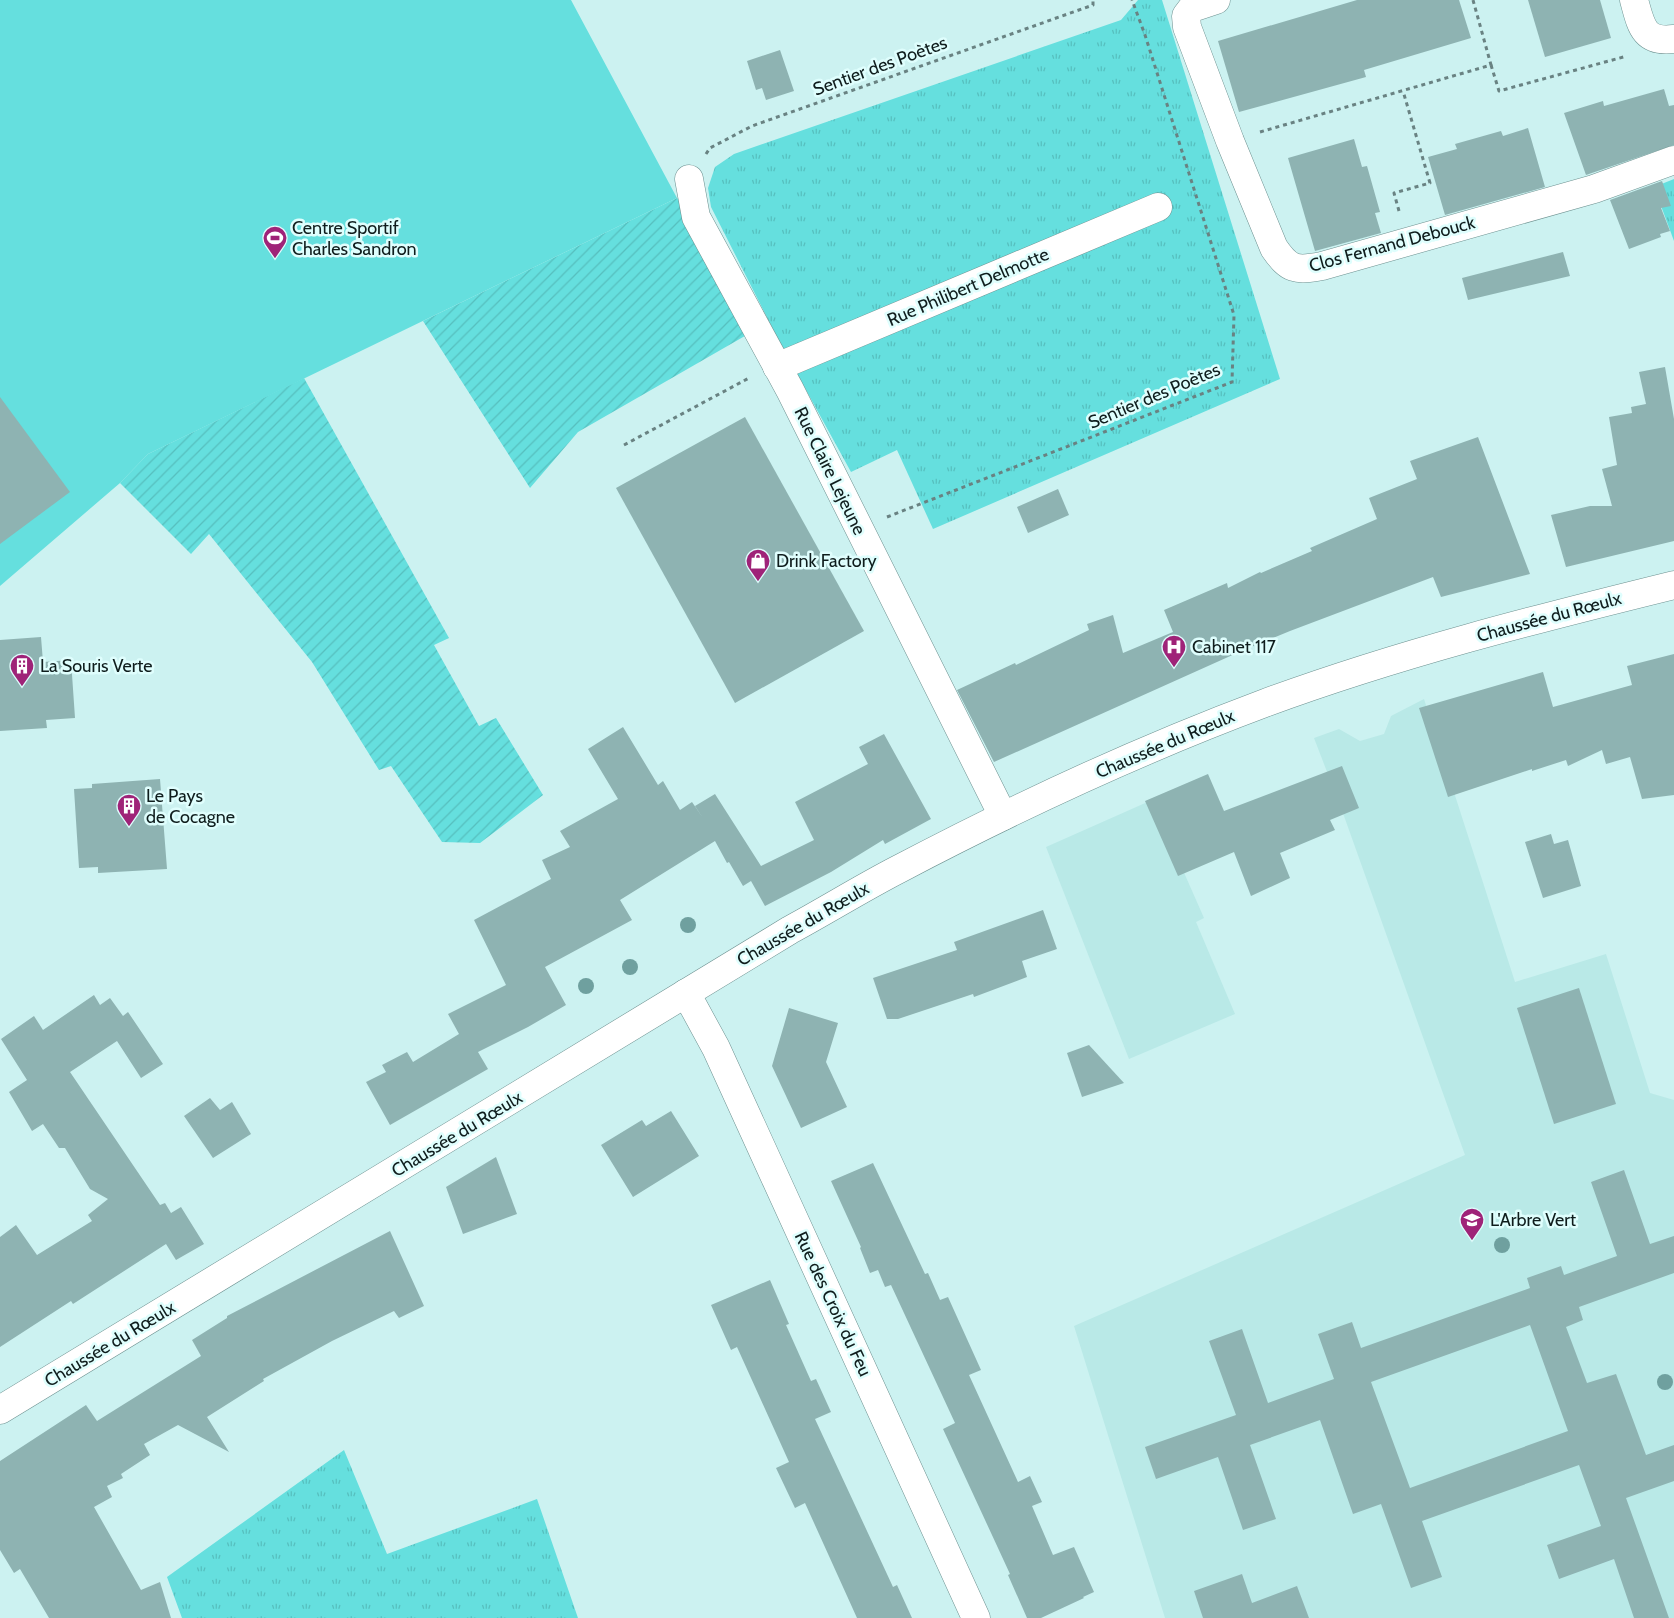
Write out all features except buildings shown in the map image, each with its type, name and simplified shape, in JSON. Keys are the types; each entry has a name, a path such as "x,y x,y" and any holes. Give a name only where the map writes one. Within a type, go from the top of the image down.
{"street":[{"name":"Clos Fernand Debouck","path":"1216,0 1192,8 1186,16 1186,27 1274,248 1285,264 1303,270 1322,266 1594,189 1674,160"},
{"path":"1637,12 1646,33 1651,37 1662,40 1674,39"},
{"name":"Rue Claire Lejeune","path":"689,179 696,217 784,378 1003,816"},
{"name":"Rue Philibert Delmotte","path":"784,378 1158,207"},
{"name":"Chaussée du Rœulx","path":"0,1410 790,930 898,870 1003,816 1099,771 1221,720 1327,682 1463,639 1674,585"},
{"name":"Rue des Croix du Feu","path":"686,993 716,1048 976,1618"}],"path":[{"name":"Sentier des Poètes","path":"689,179 710,148 752,126 1093,5 1093,0"},
{"name":"Sentier des Poètes","path":"859,529 1232,382 1234,315 1145,35 1132,0"},
{"path":"1473,0 1499,91 1628,56"},
{"path":"1230,141 1491,65"},
{"path":"1403,91 1430,183 1394,193 1408,241"},
{"path":"624,445 749,378 758,376 784,378"}],"shaded area":[{"name":"L'Arbre Vert","path":"1424,699 1515,982 1606,954 1650,1093 1674,1100 1674,1618 1165,1618 1074,1326 1465,1155 1344,816 1314,738 1339,729 1360,741 1384,734 1391,716"},
{"path":"1152,800 1204,918 1196,922 1235,1014 1129,1059 1046,847"}],"green space":[{"name":"Centre Sportif Charles Sandron","path":"0,0 571,0 677,198 148,454 120,483 0,586"},
{"path":"1138,0 1162,0 1280,379 933,529 897,450 851,472 778,339 711,207 708,188 715,167 734,154 1121,20"},
{"path":"1674,179 1674,241 1654,187"},
{"path":"677,198 696,217 757,329 578,432 530,488 423,321"},
{"path":"304,378 449,638 434,645 479,726 496,718 543,795 480,843 442,842 391,766 379,770 312,662 209,534 191,554 120,483 148,454"},
{"path":"344,1450 387,1554 537,1499 578,1618 182,1618 167,1577"}],"place":[{"name":"Centre Sportif Charles Sandron","path":"275,259"},
{"name":"Drink Factory","path":"758,582"},
{"name":"Cabinet 117","path":"1174,668"},
{"name":"La Souris Verte","path":"22,687"},
{"name":"Le Pays de Cocagne","path":"129,827"},
{"name":"L'Arbre Vert","path":"1472,1241"}]}
